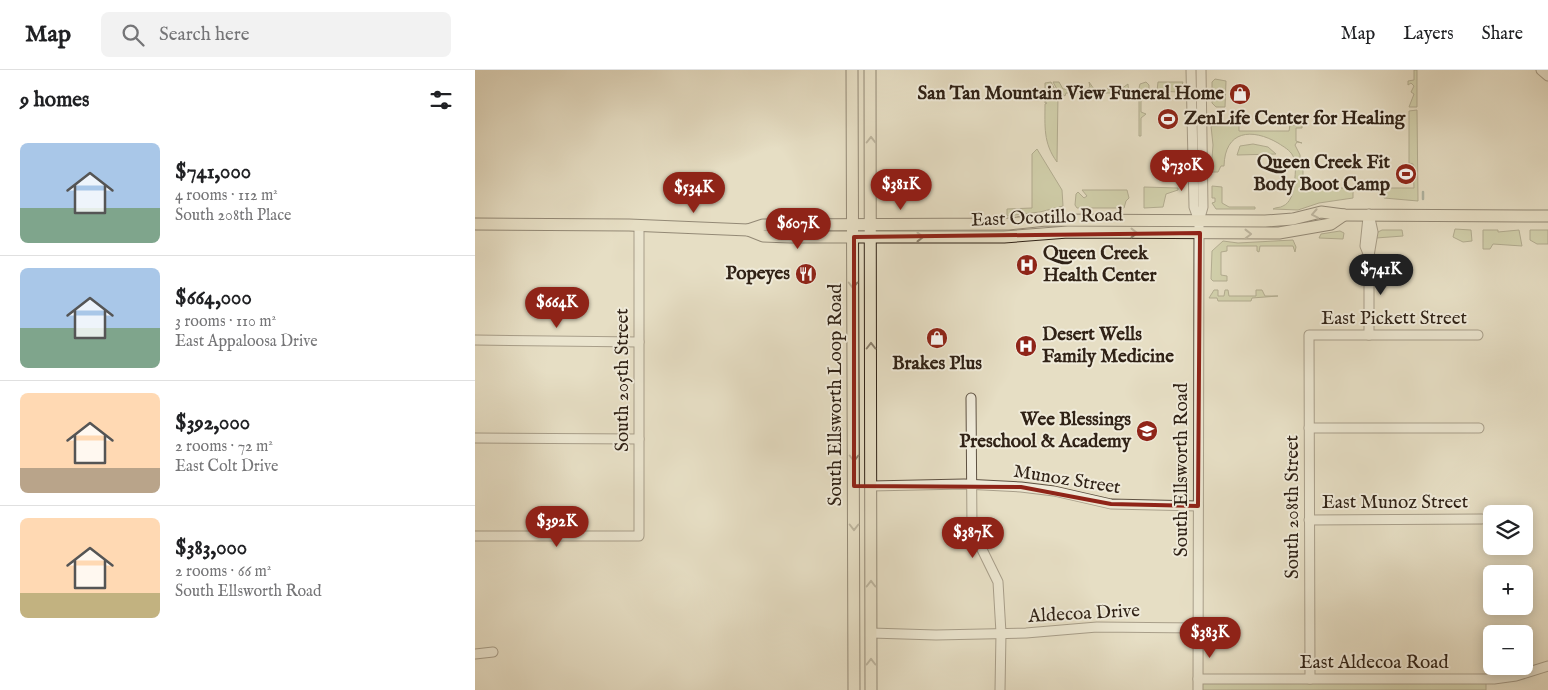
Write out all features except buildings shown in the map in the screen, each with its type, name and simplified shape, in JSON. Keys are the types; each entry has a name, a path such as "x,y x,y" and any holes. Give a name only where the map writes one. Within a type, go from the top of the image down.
{"main road":[{"name":"South Ellsworth Loop Road","path":"853,70 854,690"},
{"name":"South Ellsworth Loop Road","path":"870,70 871,690"},
{"name":"East Ocotillo Road","path":"748,230 763,225 1008,224 1046,220 1278,220 1321,212 1345,215 1548,216"},
{"name":"East Ocotillo Road","path":"475,224 639,225 748,230 763,236 1004,237 1068,232 1288,233 1331,224 1345,215"},
{"path":"854,486 871,486"},
{"path":"854,635 871,633"}],"street":[{"name":"South Ellsworth Road","path":"1191,70 1193,207 1199,221 1200,233 1198,690"},
{"name":"South Ellsworth Road","path":"1199,221 1203,207 1201,70"},
{"path":"1541,70 1548,76"},
{"path":"1369,214 1365,246 1369,256 1369,336"},
{"name":"South 205th Street","path":"475,536 639,536 639,225"},
{"name":"East Pickett Street","path":"1309,335 1479,335"},
{"name":"South 208th Street","path":"1309,335 1309,680"},
{"path":"475,340 639,342"},
{"path":"971,398 970,484 972,529 998,582 1001,633 1000,690"},
{"path":"1309,428 1479,428"},
{"path":"475,438 639,438"},
{"name":"Munoz Street","path":"871,486 970,484 1054,491 1127,506 1198,506"},
{"name":"East Munoz Street","path":"1309,520 1482,519"},
{"name":"Aldecoa Drive","path":"871,633 1026,633 1079,627 1198,628"},
{"path":"475,654 493,652"},
{"name":"East Aldecoa Road","path":"1198,679 1494,679 1517,676 1548,666"}],"highlighted area":[{"path":"1200,233 1198,506 1111,504 1021,487 854,486 854,237"}],"green space":[{"path":"1414,70 1417,70 1417,107 1409,107 1414,94 1411,92 1414,86 1411,83 1408,85 1408,81 1414,80"},
{"path":"1215,79 1226,81 1225,107 1216,107 1212,103 1212,82"},
{"path":"1051,82 1058,95 1057,162 1049,148 1045,127 1045,104 1047,103 1045,103 1045,83"},
{"path":"1053,82 1059,82 1063,89 1086,89 1090,87 1089,82 1094,89 1121,89 1128,84 1129,98 1127,99 1126,93 1066,93 1065,96 1058,91"},
{"path":"1146,82 1149,85 1149,91 1141,92 1141,112 1146,114 1141,118 1141,136 1139,136 1139,88 1140,84"},
{"path":"1158,82 1183,82 1179,92 1157,91"},
{"path":"1417,110 1418,201 1384,198 1384,188 1414,188 1413,164 1409,163 1409,111"},
{"path":"1239,125 1239,131 1289,131 1290,125 1302,125 1302,128 1296,128 1296,141 1302,143 1297,142 1295,145 1300,155 1300,165 1303,165 1303,185 1308,188 1353,188 1353,198 1319,203 1298,210 1273,209 1282,207 1291,198 1294,186 1295,163 1292,154 1287,149 1259,135 1242,135 1235,139 1229,145 1224,166 1221,166 1218,172 1211,172 1213,145 1211,126"},
{"path":"1253,144 1268,147 1276,154 1237,155 1240,146"},
{"path":"1037,149 1062,190 1063,206 1040,212 1007,216 1007,209 1032,208 1032,154"},
{"path":"1212,186 1222,187 1222,203 1229,207 1255,207 1255,209 1216,209 1212,203 1215,202 1215,198 1212,198"},
{"path":"1144,187 1178,188 1178,190 1166,194 1163,207 1144,208"},
{"path":"1082,190 1127,190 1129,198 1124,208 1077,208 1075,205 1076,194 1078,192 1084,198 1087,196"},
{"path":"1455,229 1471,230 1472,241 1463,242 1453,237"},
{"path":"1382,230 1402,230 1403,236 1376,238 1378,232"},
{"path":"1483,230 1498,230 1498,232 1519,230 1522,246 1493,244 1490,249 1483,249"},
{"path":"1530,230 1548,230 1548,244 1537,244 1530,240"},
{"path":"1340,231 1344,233 1343,239 1319,238 1321,234"},
{"path":"1293,240 1296,247 1295,252 1293,246 1260,246 1259,252 1257,251 1257,246 1227,246 1227,251 1221,252 1221,275 1227,276 1227,281 1213,281 1211,279 1212,251 1223,241 1238,243"},
{"path":"1214,290 1218,290 1218,296 1224,296 1225,290 1228,290 1229,296 1256,296 1256,290 1262,290 1265,296 1278,296 1252,298 1251,301 1218,301 1217,298 1209,298"},
{"path":"1198,679 1486,679 1486,690 1198,690"}],"waterway":[{"path":"1423,192 1423,199"}],"place":[{"name":"San Tan Mountain View Funeral Home","path":"1240,94"},
{"name":"ZenLife Center for Healing","path":"1168,119"},
{"name":"Queen Creek Fit Body Boot Camp","path":"1406,174"},
{"name":"Queen Creek Health Center","path":"1027,265"},
{"name":"Popeyes","path":"806,274"},
{"name":"Brakes Plus","path":"937,338"},
{"name":"Desert Wells Family Medicine","path":"1026,346"},
{"name":"Wee Blessings Preschool & Academy","path":"1147,431"}]}
